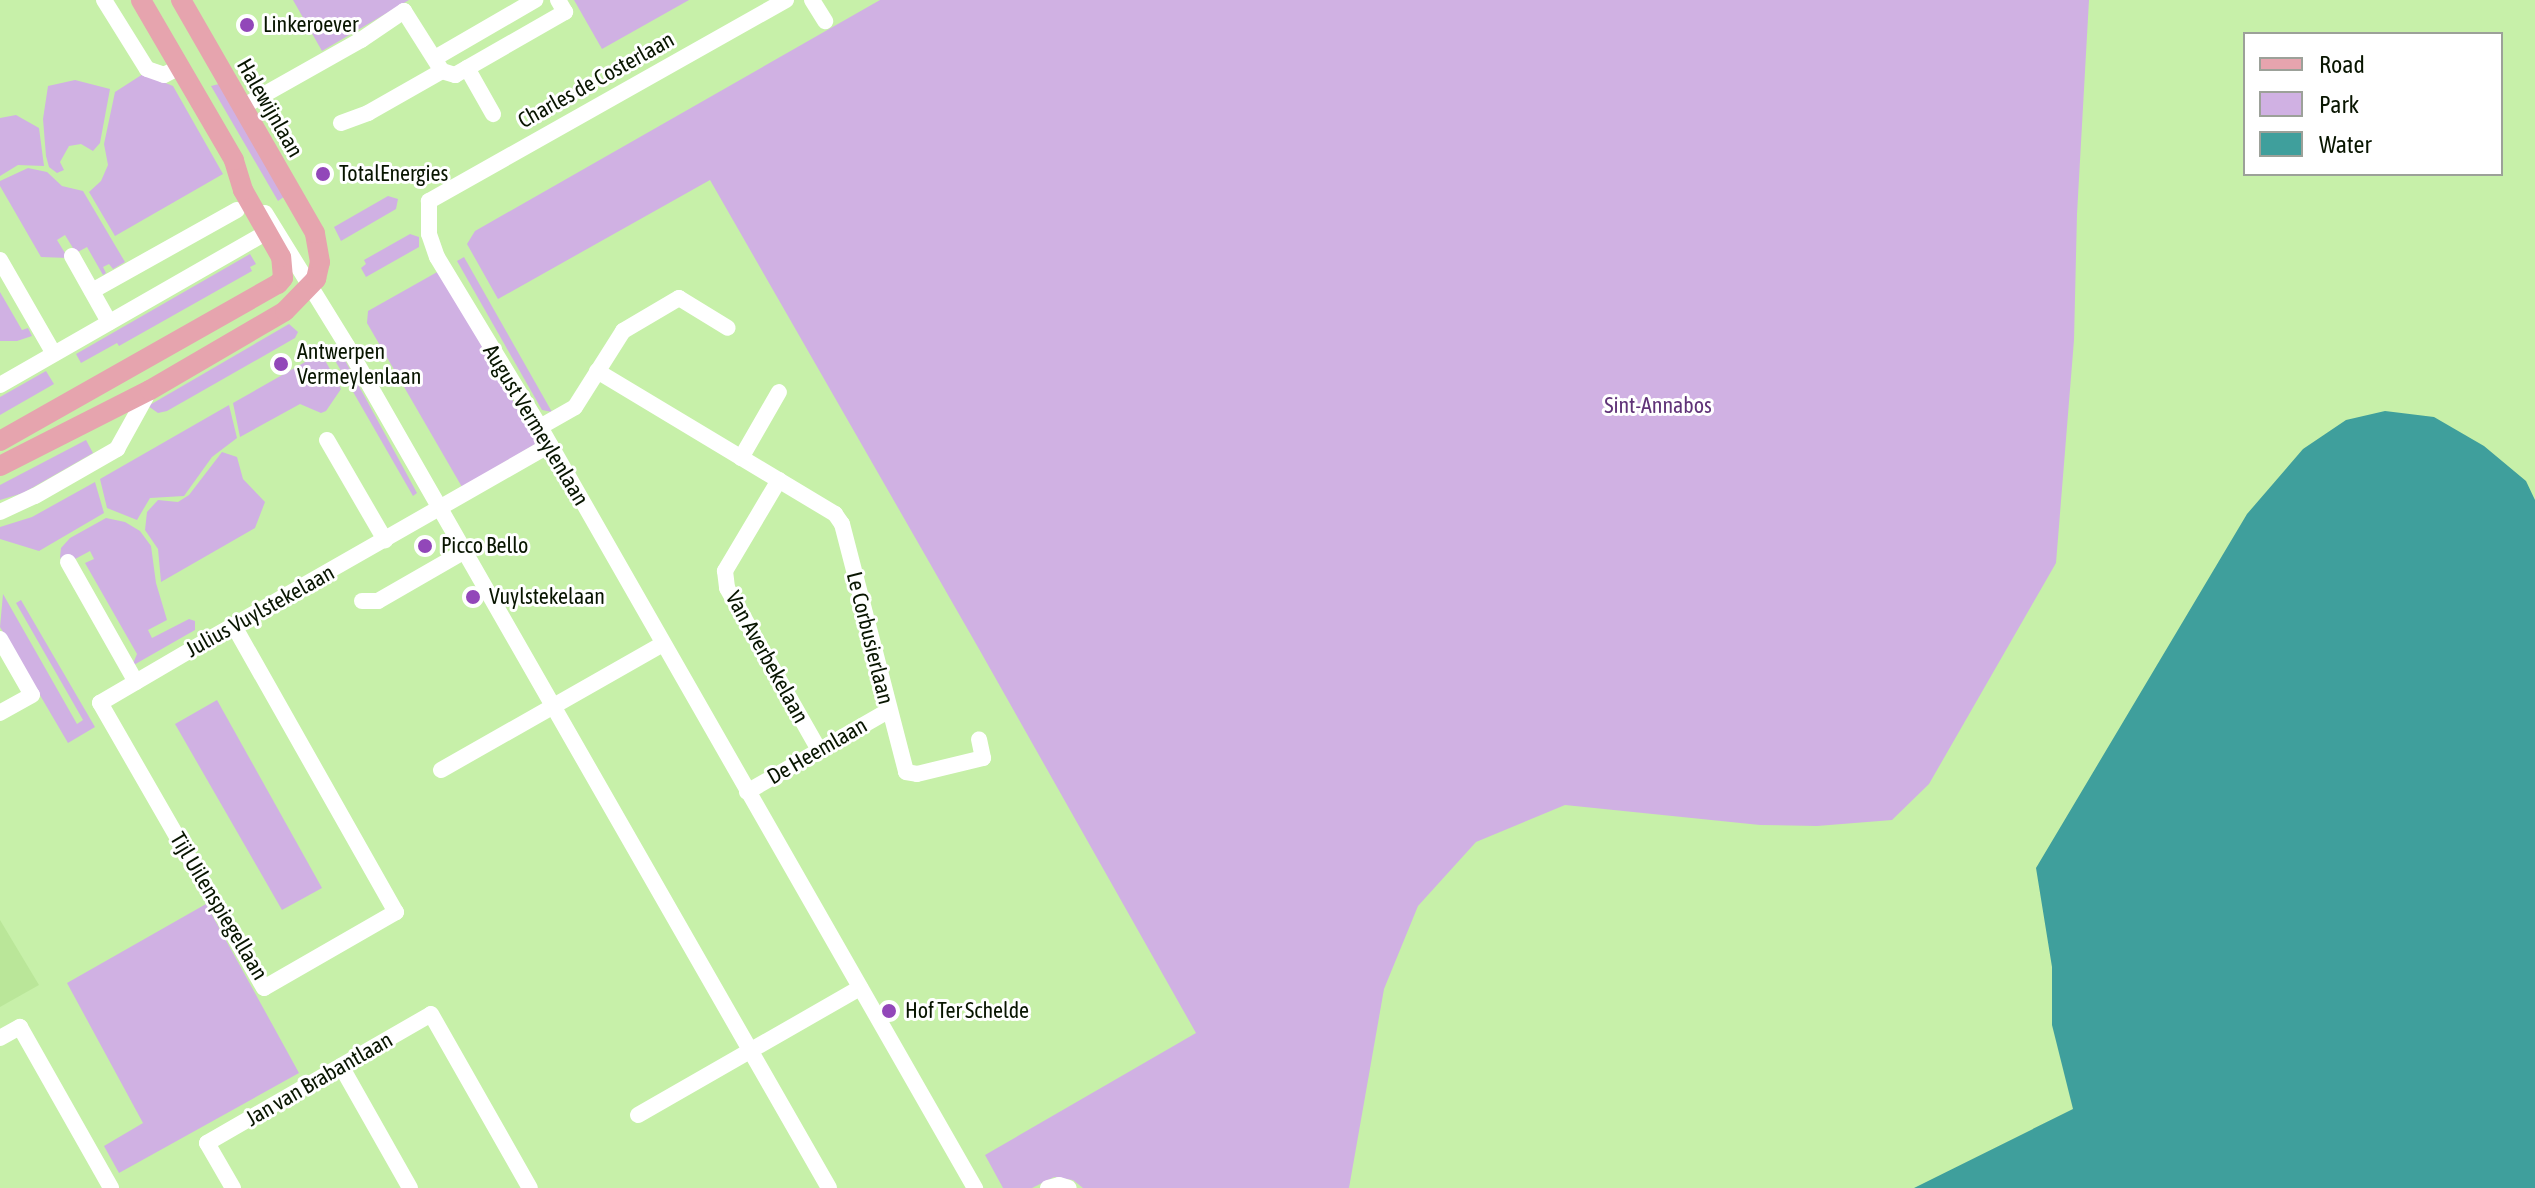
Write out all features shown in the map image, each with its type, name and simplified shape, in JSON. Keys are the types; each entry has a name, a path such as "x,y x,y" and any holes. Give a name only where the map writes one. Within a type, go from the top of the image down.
{"main road":[{"path":"0,441 278,284 284,268 270,227 243,190 234,160 141,0"},
{"name":"Halewijnlaan","path":"181,0 318,243 320,262 310,283"},
{"path":"0,466 150,390 285,311 310,283"}],"street":[{"path":"104,0 147,69 164,75 180,67"},
{"path":"341,123 368,113 535,0"},
{"path":"242,107 361,40 404,11 438,64 455,75 565,12 558,0"},
{"name":"Charles de Costerlaan","path":"429,201 786,0"},
{"path":"812,0 825,21"},
{"path":"467,68 493,114"},
{"path":"0,385 293,215 295,199"},
{"name":"August Vermeylenlaan","path":"429,201 429,234 437,257 540,427 973,1187"},
{"path":"92,291 237,210"},
{"path":"270,227 310,283 829,1188"},
{"path":"72,256 109,322"},
{"path":"0,260 54,354"},
{"path":"278,284 291,276 310,283"},
{"path":"540,427 575,407 623,331 679,298 728,328"},
{"name":"Le Corbusierlaan","path":"597,371 835,514 842,524 902,767 911,775 983,758 979,739"},
{"path":"0,512 35,496 117,449 128,435 135,410 150,390"},
{"path":"741,458 779,392"},
{"path":"327,440 385,540"},
{"name":"Julius Vuylstekelaan","path":"100,703 550,445"},
{"name":"Van Averbekelaan","path":"779,480 725,571 727,588 819,750"},
{"path":"362,601 378,601 465,551"},
{"path":"68,562 136,682"},
{"name":"Tijl Uilenspiegellaan","path":"100,703 264,988 387,918 396,912 234,626"},
{"path":"441,770 663,644"},
{"path":"0,713 32,695 2,647"},
{"name":"De Heemlaan","path":"747,792 888,711"},
{"path":"638,1115 860,988"},
{"name":"Jan van Brabantlaan","path":"233,1188 207,1143 431,1014 530,1188"},
{"path":"0,1038 20,1027 111,1188"},
{"path":"341,1066 410,1188"},
{"path":"1048,1188 1059,1185 1069,1188"}],"shaded area":[{"path":"0,920 39,985 0,1007"}],"green space":[{"path":"293,0 409,0 322,51"},
{"path":"574,0 689,0 602,49"},
{"name":"Sint-Annabos","path":"880,0 2089,0 2077,214 2074,340 2056,563 1929,784 1892,820 1817,826 1760,825 1565,805 1476,842 1418,906 1384,989 1349,1188 1083,1188 1073,1180 1054,1177 1032,1188 1003,1188 985,1155 1196,1033 979,649 710,180 498,299 467,244 475,231"},
{"path":"143,74 173,86 223,174 115,236 89,192 101,181 108,165 104,144 115,92"},
{"path":"75,80 110,89 100,143 93,151 81,144 69,146 60,162 64,170 57,173 49,167 46,156 43,119 48,86"},
{"path":"219,84 285,196 278,201 211,86"},
{"path":"16,115 39,128 44,166 18,165 0,176 0,118"},
{"path":"28,168 47,172 62,186 83,191 125,262 113,269 109,264 103,267 106,273 103,275 87,247 76,253 65,235 57,240 68,258 41,257 0,186 0,181"},
{"path":"388,196 398,199 396,209 341,241 334,227"},
{"path":"410,234 419,237 419,247 366,277 361,268 366,264 364,260"},
{"path":"250,254 256,264 250,267 252,271 119,346 117,343 81,363 76,354"},
{"path":"464,257 552,412 542,410 457,261"},
{"path":"439,271 537,443 462,487 367,323 368,311"},
{"path":"0,292 22,330 28,328 32,336 17,341 0,341"},
{"path":"289,324 298,332 295,338 167,411 158,413 148,406"},
{"path":"321,353 341,389 326,411 321,413 300,404 240,437 233,403"},
{"path":"341,353 417,493 413,496 333,357"},
{"path":"46,371 54,384 0,415 0,397"},
{"path":"229,405 237,438 212,457 184,496 150,498 137,520 107,508 100,479"},
{"path":"86,440 93,453 23,493 0,500 0,485"},
{"path":"222,452 237,457 243,479 265,502 255,528 161,582 158,549 145,530 147,512 158,500 178,502 189,495"},
{"path":"95,482 104,513 39,551 0,539 0,527 32,517"},
{"path":"106,518 125,522 140,531 151,546 156,583 167,620 148,630 152,638 189,619 195,621 195,630 132,666 137,654 85,563 94,559 90,551 64,565 60,557 61,548 70,538"},
{"path":"3,594 77,724 83,720 16,603 21,600 95,727 68,743 0,627"},
{"path":"217,700 322,888 282,910 175,724"},
{"path":"206,904 299,1073 119,1173 104,1146 143,1123 67,983"}],"water":[{"path":"2385,411 2434,417 2484,446 2526,481 2535,500 2535,1188 1914,1188 2073,1109 2052,1025 2052,967 2036,868 2247,514 2303,449 2346,420"}],"place":[{"name":"Linkeroever","path":"247,25"},
{"name":"TotalEnergies","path":"323,174"},
{"name":"Antwerpen Vermeylenlaan","path":"281,364"},
{"name":"Picco Bello","path":"425,546"},
{"name":"Vuylstekelaan","path":"473,597"},
{"name":"Hof Ter Schelde","path":"889,1011"}]}
